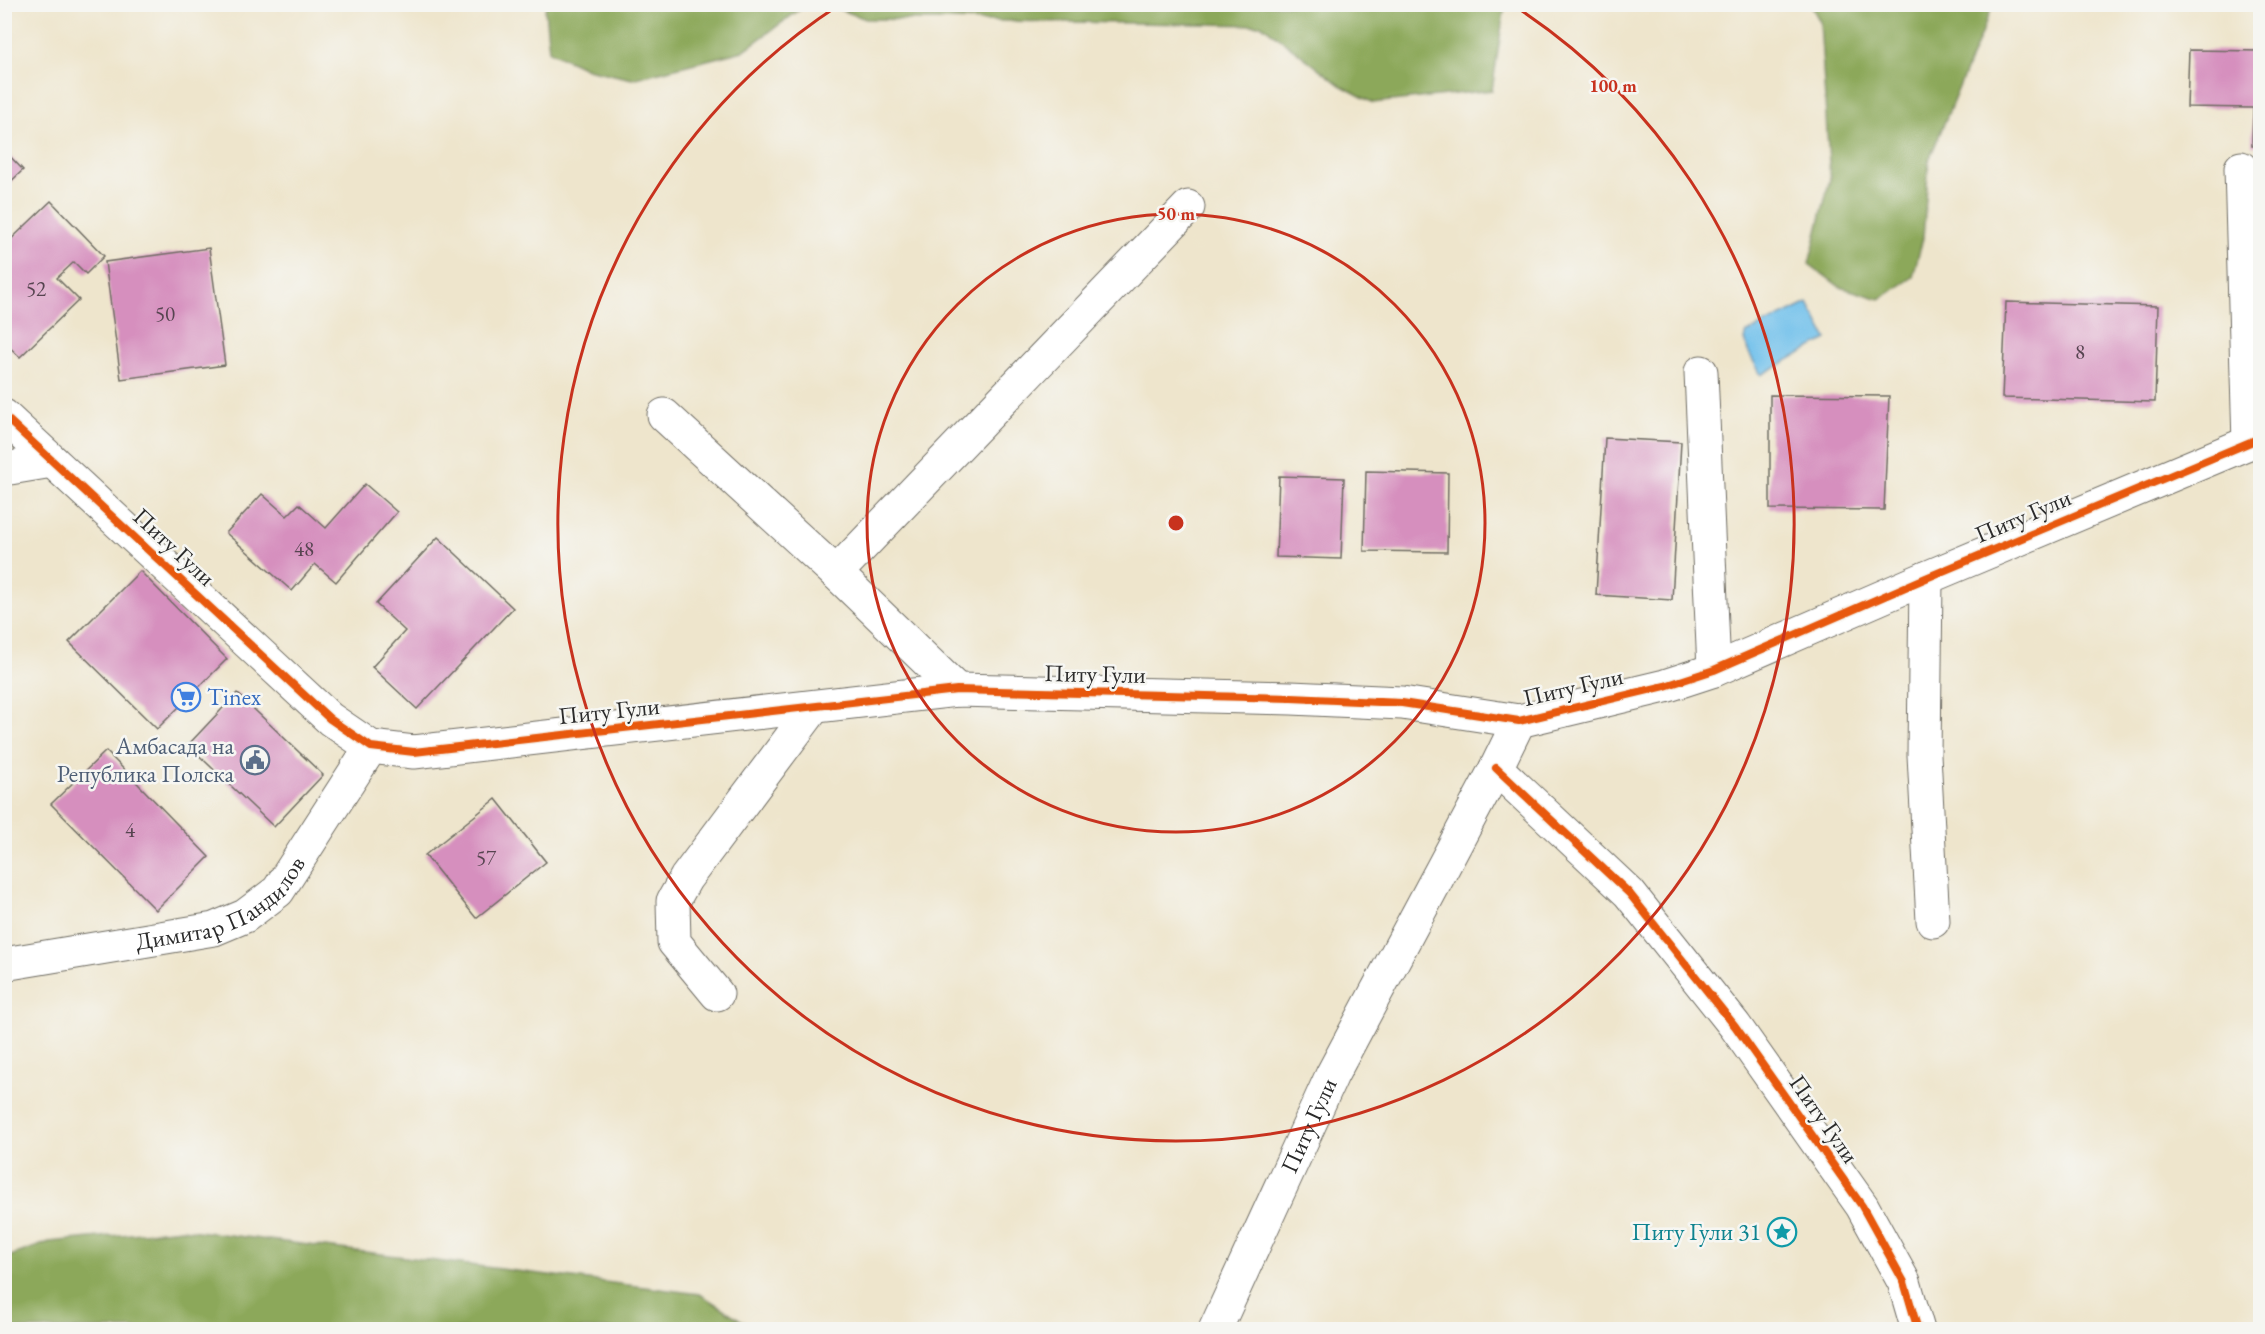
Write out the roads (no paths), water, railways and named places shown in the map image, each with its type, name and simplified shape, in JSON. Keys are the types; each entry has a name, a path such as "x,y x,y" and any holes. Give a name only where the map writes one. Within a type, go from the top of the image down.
{"street":[{"name":"Питу Гули","path":"4,416 330,719 371,747 414,752 957,690 1402,703 1518,721 1665,686 1714,670 1926,578 2255,441 2241,168"},
{"path":"836,573 1188,207"},
{"path":"1701,372 1714,670"},
{"path":"664,415 836,573 957,690"},
{"path":"4,468 52,460"},
{"path":"1926,578 1924,755 1933,921"},
{"path":"717,994 674,942 673,901 686,878 814,707"},
{"name":"Питу Гули","path":"1215,1329 1332,1075 1496,768 1518,721"},
{"name":"Димитар Пандилов","path":"4,964 214,930 245,916 278,891 371,747"},
{"name":"Питу Гули","path":"1496,768 1629,893 1735,1026 1862,1206 1904,1282 1918,1329"}],"water":[{"path":"1808,303 1827,339 1761,375 1748,351 1745,339 1747,333"}],"place":[{"name":"Tinex","path":"186,697"},
{"name":"Амбасада на Република Полска","path":"255,760"},
{"name":"Питу Гули 31","path":"1782,1232"}]}
